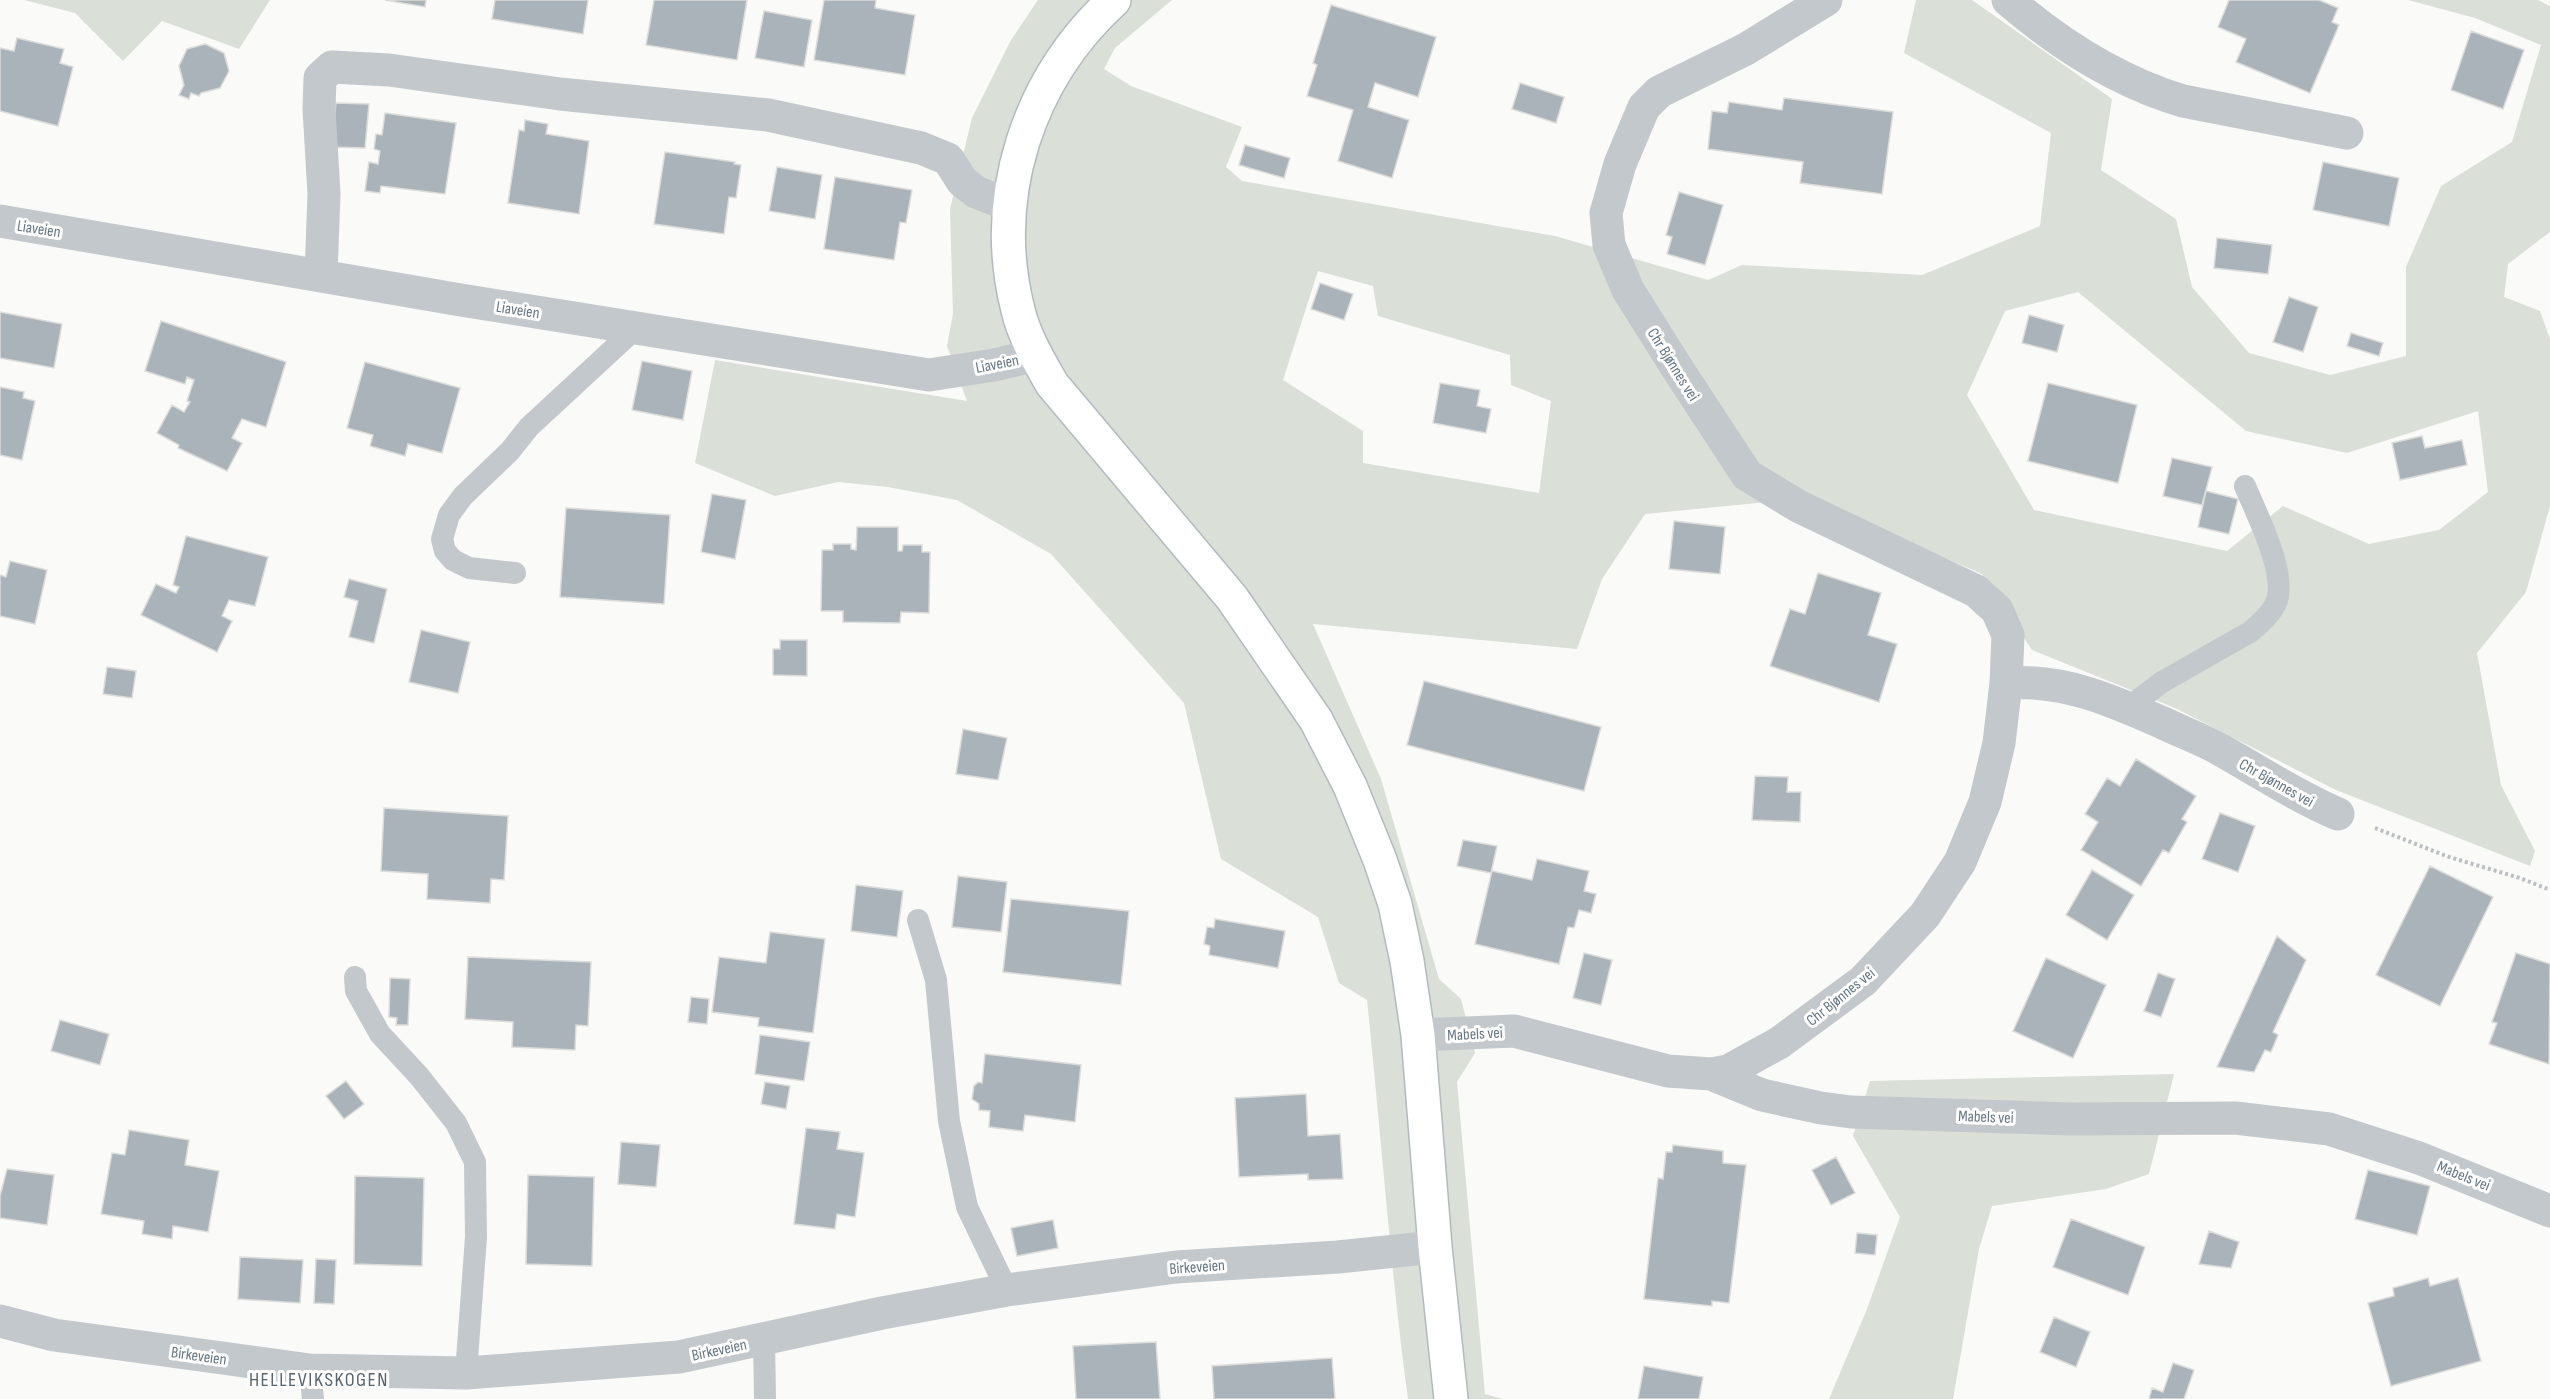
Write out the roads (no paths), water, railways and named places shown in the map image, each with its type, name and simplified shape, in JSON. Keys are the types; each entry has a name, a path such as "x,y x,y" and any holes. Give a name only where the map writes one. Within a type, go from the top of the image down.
{"main road":[{"path":"1114,0 1088,24 1052,75 1030,120 1018,155 1009,205 1007,240 1018,311 1036,355 1052,384 1232,598 1316,720 1350,786 1395,904 1407,961 1418,1035 1435,1247 1451,1399"}],"street":[{"name":"Chr Bjønnes vei","path":"1711,1074 1728,1071 1779,1043 1863,981 1925,915 1960,862 1985,802 1999,743 2006,683 2008,635 1997,610 1976,591 1798,506 1747,475 1628,290 1609,245 1606,213 1620,164 1644,107 1659,92 1746,49 1826,0"},
{"path":"2008,0 2046,30 2114,72 2158,93 2183,101 2347,133"},
{"path":"321,275 324,194 319,109 320,78 332,67 389,70 561,93 768,115 921,148 948,159 962,182 976,192 1009,205"},
{"name":"Liaveien","path":"0,221 461,300 929,375 994,365 1036,355"},
{"name":"Chr Bjønnes vei","path":"2006,683 2028,681 2062,685 2099,694 2218,748 2304,800 2337,814"},
{"name":"Mabels vei","path":"1418,1035 1514,1031 1668,1071 1711,1074 1762,1095 1851,1112 2070,1119 2235,1118 2329,1130 2419,1158 2550,1210"},
{"name":"Birkeveien","path":"0,1321 54,1335 312,1385 679,1357 1007,1290 1176,1267 1338,1257 1435,1247"}],"lane":[{"path":"515,573 470,568 453,560 445,551 442,539 449,515 463,496 510,451 529,427 636,328"},
{"path":"2128,707 2162,682 2250,632 2262,623 2276,605 2279,595 2278,576 2245,486"},
{"path":"918,920 936,980 949,1121 967,1207 1007,1290"},
{"path":"355,977 356,991 380,1034 419,1076 456,1123 475,1162 476,1237 466,1373"},
{"path":"764,1339 765,1399"}],"district":[{"name":"HELLEVIKSKOGEN","path":"319,1379"}]}
